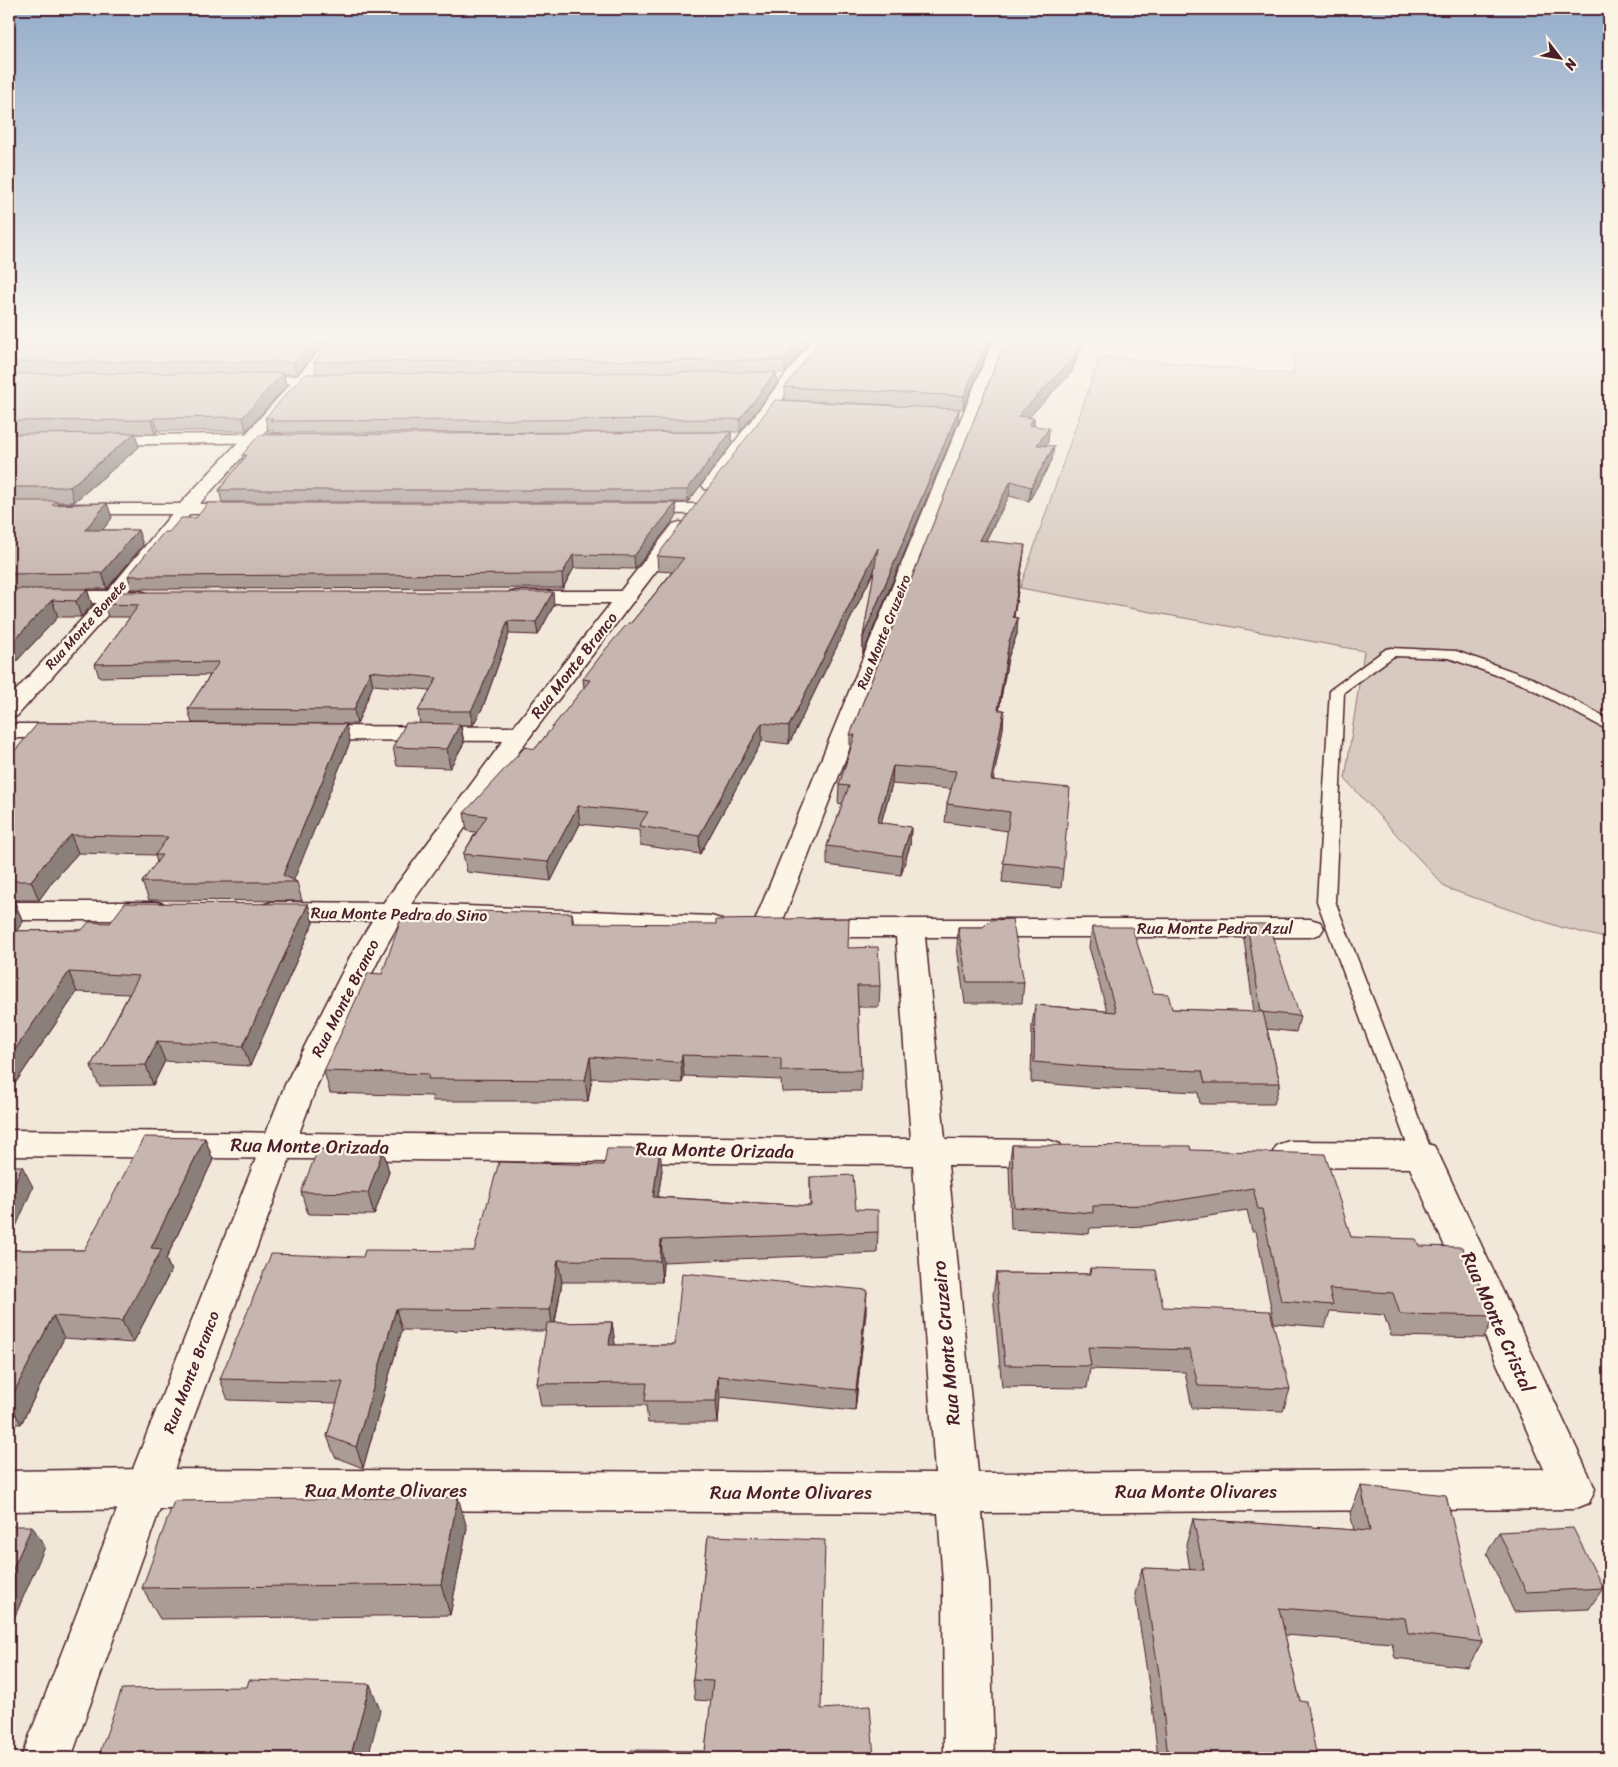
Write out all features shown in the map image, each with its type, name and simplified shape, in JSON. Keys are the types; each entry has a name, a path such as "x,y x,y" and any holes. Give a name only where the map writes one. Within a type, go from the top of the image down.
{"street":[{"name":"Rua Monte Bonete","path":"9,711 113,597 185,509 268,418"},
{"name":"Rua Monte Branco","path":"46,1758 146,1489 301,1085 366,955 391,912 520,734 694,509 735,439 755,418"},
{"name":"Rua Monte Cruzeiro","path":"766,928 959,418"},
{"path":"86,440 290,439"},
{"path":"9,509 255,509"},
{"path":"624,509 694,509"},
{"path":"9,597 162,597"},
{"path":"498,597 627,597"},
{"path":"9,731 88,732"},
{"path":"284,733 520,734"},
{"path":"9,911 185,911"},
{"name":"Rua Monte Pedra do Sino","path":"244,911 391,912 766,928 910,928"},
{"name":"Rua Monte Cruzeiro","path":"910,928 966,1582 969,1758"},
{"name":"Rua Monte Pedra Azul","path":"910,928 1310,928"},
{"name":"Rua Monte Orizada","path":"9,1143 1076,1153"},
{"path":"1254,1154 1422,1155"},
{"name":"Rua Monte Cristal","path":"1422,1155 1574,1489"},
{"name":"Rua Monte Olivares","path":"9,1491 146,1489 959,1493 1574,1489"}],"lane":[{"path":"1422,1155 1326,901 1337,690 1391,652 1451,654 1529,682 1609,725"}],"shaded area":[{"path":"1078,418 1609,418 1609,939 1560,927 1446,888 1345,779 1364,651 1020,588"}],"building":[{"path":"9,418 153,418 151,420 9,421"},
{"path":"273,418 740,418 740,419 270,421"},
{"path":"761,418 955,418 863,637 878,548 789,726 762,723 699,836 639,826 648,812 578,806 548,862 463,854 487,816 464,813 525,747 535,749 590,680 583,679 605,650 628,623 631,623 684,558 657,556"},
{"path":"975,418 1034,418 1029,425 1049,428 1037,445 1054,446 1031,487 1011,481 979,540 1025,545 1013,617 1018,618 1009,641 998,710 1004,710 991,780 1070,788 1063,869 1003,863 1010,812 947,804 956,771 893,766 877,822 911,827 902,856 827,846 849,786 839,785 855,735 850,735"},
{"path":"731,432 687,490 219,490 247,455 242,455 259,435"},
{"path":"135,433 70,487 9,487 9,434"},
{"path":"9,501 57,501 52,505 107,503 85,530 138,530 102,573 9,574"},
{"path":"208,503 676,503 634,556 573,555 562,574 128,576 164,532 169,532 181,518 196,518"},
{"path":"9,589 87,589 76,601 52,600 9,646"},
{"path":"115,592 553,592 536,622 508,621 471,711 418,711 437,678 370,671 354,710 188,709 219,662 95,664 139,605 104,604"},
{"path":"38,723 346,724 283,875 297,882 142,882 162,855 155,855 168,837 71,835 31,881 9,881 9,758"},
{"path":"406,723 460,724 447,749 393,747"},
{"path":"9,903 15,903 9,911"},
{"path":"125,903 308,904 243,1046 157,1041 146,1065 91,1066 139,976 69,972 9,1058 9,931 82,930 89,922 110,923"},
{"path":"475,911 572,913 572,923 716,924 716,920 849,918 848,948 878,947 880,986 857,986 861,1070 781,1071 781,1058 682,1055 681,1062 590,1057 585,1080 428,1079 429,1074 324,1071 368,973 382,974 401,919 472,918"},
{"path":"1012,919 1024,982 967,982 958,927 983,927 990,920"},
{"path":"1247,924 1268,924 1300,1016 1261,1012"},
{"path":"1092,927 1132,927 1153,993 1168,994 1172,1009 1263,1012 1280,1083 1205,1083 1202,1071 1091,1067 1034,1062 1035,1005 1116,1012"},
{"path":"144,1137 205,1138 151,1248 162,1249 122,1321 53,1316 9,1402 9,1250 84,1250"},
{"path":"1012,1145 1190,1146 1191,1150 1325,1154 1351,1237 1416,1239 1419,1246 1462,1247 1494,1316 1400,1314 1393,1293 1329,1289 1333,1305 1281,1301 1262,1209 1258,1209 1253,1188 1150,1205 1093,1206 1093,1213 1014,1207"},
{"path":"318,1149 383,1150 368,1193 301,1192"},
{"path":"607,1149 660,1149 653,1197 811,1206 810,1177 853,1175 856,1209 878,1210 878,1232 661,1240 660,1261 558,1260 550,1310 396,1309 356,1447 327,1436 343,1382 220,1379 271,1254 363,1257 365,1250 474,1251 499,1162 604,1165"},
{"path":"9,1166 22,1166 9,1196"},
{"path":"1090,1268 1156,1270 1163,1307 1270,1311 1290,1389 1198,1386 1190,1350 1088,1347 1091,1366 1005,1365 996,1273 1091,1274"},
{"path":"682,1273 867,1290 856,1390 718,1376 716,1401 645,1401 647,1383 537,1384 547,1323 612,1322 609,1345 675,1345"},
{"path":"1361,1486 1446,1495 1482,1642 1408,1633 1405,1618 1279,1608 1300,1701 1306,1702 1317,1758 1168,1758 1160,1680 1142,1568 1204,1570 1193,1519 1370,1531"},
{"path":"458,1497 441,1584 142,1588 174,1501"},
{"path":"9,1526 32,1526 9,1578"},
{"path":"1573,1528 1603,1588 1526,1592 1499,1532"},
{"path":"708,1536 825,1540 821,1709 870,1706 874,1758 630,1758 631,1750 705,1751 713,1681 693,1680"},
{"path":"249,1680 370,1684 350,1758 98,1758 122,1689 247,1687"}]}
